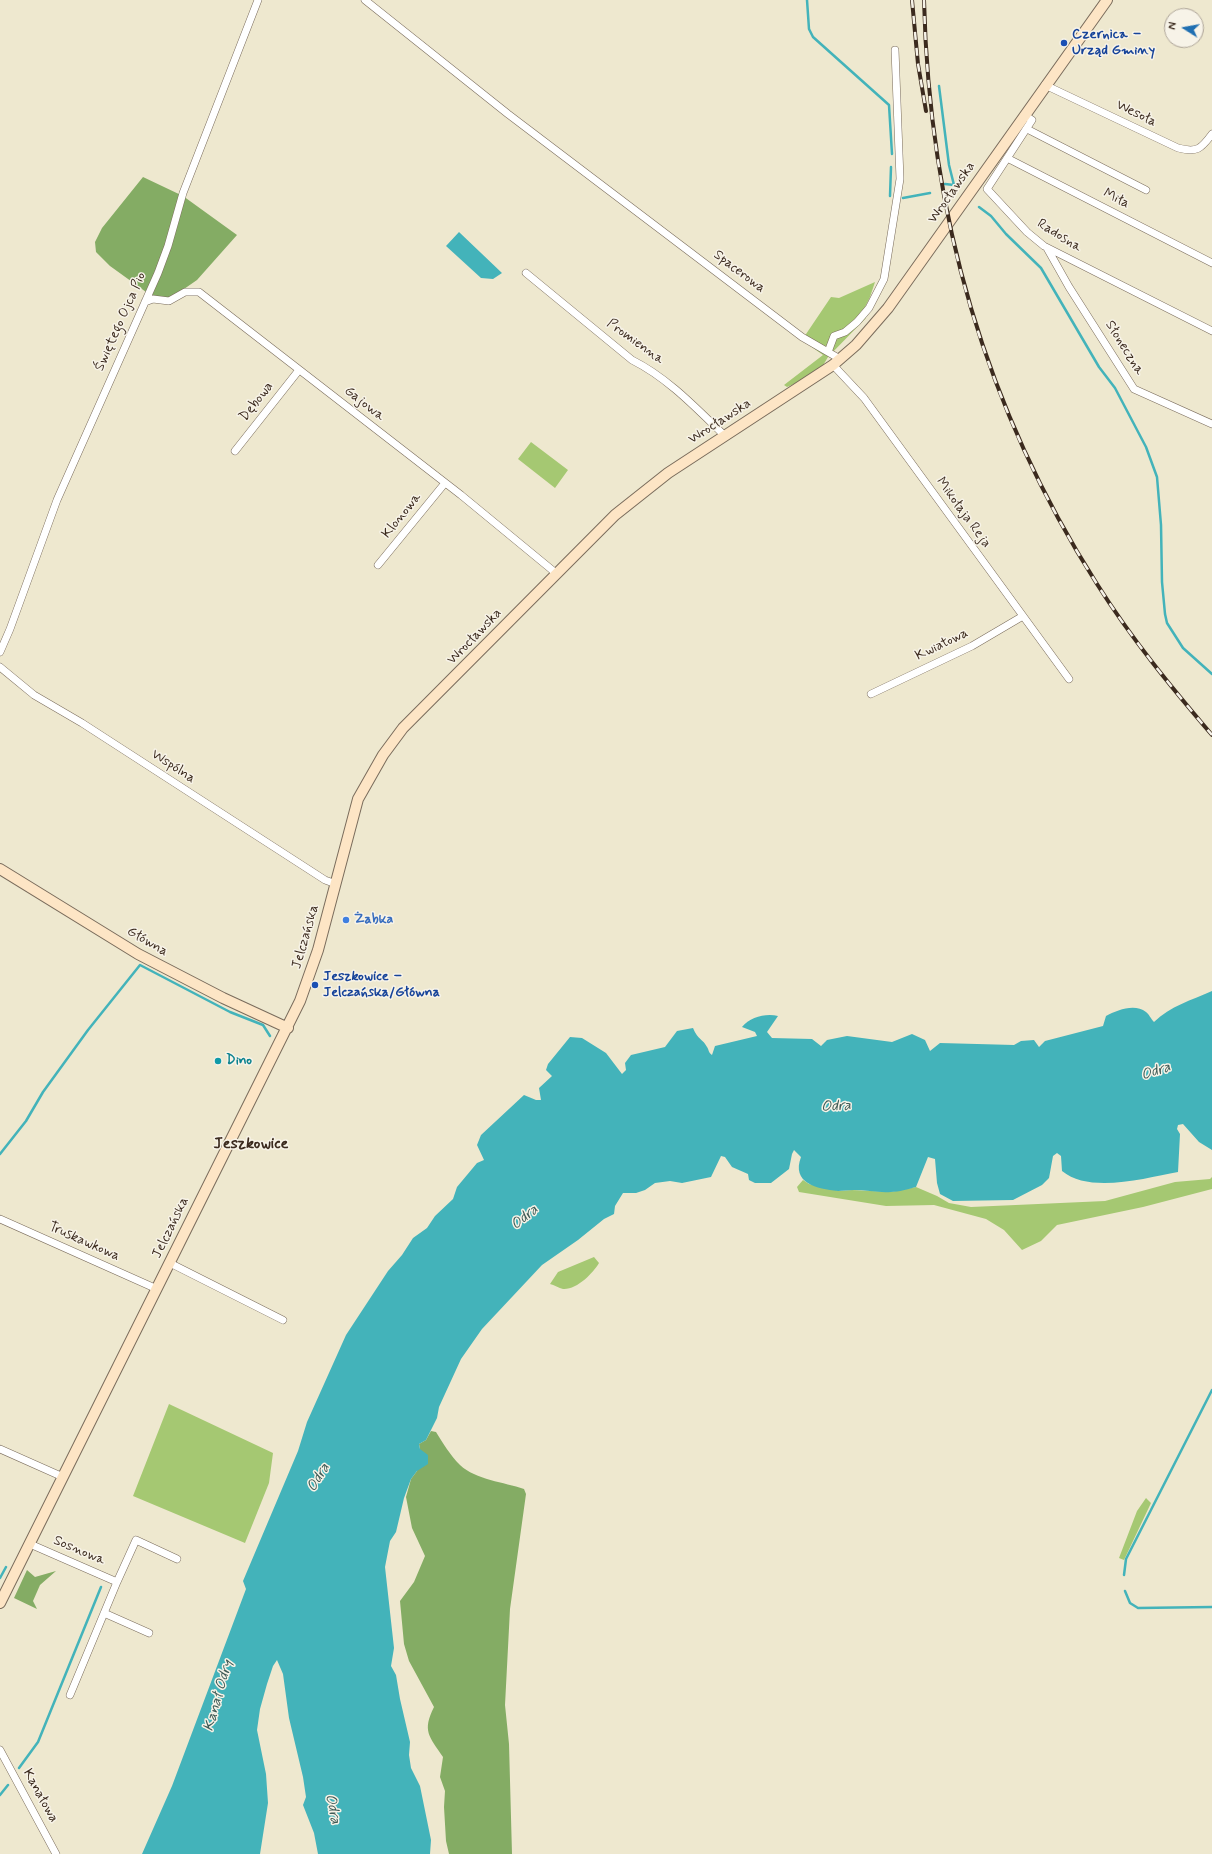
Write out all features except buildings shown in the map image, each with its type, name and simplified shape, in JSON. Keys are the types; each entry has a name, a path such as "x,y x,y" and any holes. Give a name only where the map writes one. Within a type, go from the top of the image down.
{"main road":[{"name":"Wrocławska","path":"342,856 358,799 383,755 403,728 615,515 668,473 837,362 865,336 888,308 1045,85 1107,0"},
{"name":"Jelczańska","path":"0,1603 288,1028 300,1001 318,950 342,856"},
{"name":"Główna","path":"0,869 138,954 223,998 288,1028"}],"street":[{"name":"Świętego Ojca Pio","path":"0,652 10,630 56,500 145,302 168,246 177,209 201,143 258,0"},
{"name":"Spacerowa","path":"365,0 508,114 802,337 828,352 837,362"},
{"path":"828,352 834,336 845,332 857,322 868,308 884,279 900,179 895,50"},
{"name":"Wesoła","path":"1045,85 1178,148 1188,151 1199,149 1212,134"},
{"path":"1024,115 1032,120 1027,129 1146,190"},
{"name":"Radosna","path":"1027,129 987,189 1027,232 1047,248 1212,331"},
{"name":"Miła","path":"1007,158 1212,263"},
{"name":"Słoneczna","path":"1047,248 1069,287 1134,389 1212,424"},
{"name":"Promienna","path":"526,273 632,360 649,368 666,381 725,436"},
{"name":"Gajowa","path":"145,302 153,299 170,301 185,292 198,292 445,483 557,574"},
{"name":"Mikołaja Reja","path":"837,362 1069,679"},
{"name":"Dębowa","path":"235,451 299,370"},
{"name":"Klonowa","path":"378,565 445,483"},
{"name":"Kwiatowa","path":"872,694 972,646 1023,616"},
{"name":"Wspólna","path":"0,667 34,695 82,724 325,880 336,884"},
{"name":"Truskawkowa","path":"0,1219 157,1289"},
{"path":"170,1262 283,1320"},
{"path":"0,1449 63,1477"},
{"name":"Sosnowa","path":"70,1695 136,1540 176,1559"},
{"name":"Sosnowa","path":"30,1544 117,1582"},
{"path":"104,1613 149,1633"},
{"name":"Kanałowa","path":"0,1750 56,1854"}],"green space":[{"path":"143,177 183,196 237,235 197,280 172,298 153,297 110,266 96,252 95,242 102,228"},
{"path":"875,282 863,311 866,318 828,357 822,367 794,384 787,387 784,385 823,355 802,340 831,297 839,298"},
{"path":"531,442 568,470 555,488 518,459"},
{"path":"1212,1177 1212,1189 1143,1207 1057,1225 1041,1241 1022,1250 1004,1230 986,1219 934,1205 886,1206 799,1192 797,1187 803,1180 809,1184 840,1191 852,1190 891,1192 916,1187 949,1203 971,1207 1105,1201 1175,1182 1210,1179"},
{"path":"594,1257 599,1263 589,1276 579,1284 568,1289 563,1289 550,1284 558,1272"},
{"path":"169,1404 273,1453 269,1483 245,1543 133,1496"},
{"path":"431,1431 436,1432 453,1457 467,1470 482,1477 524,1489 526,1494 510,1609 505,1705 509,1744 512,1854 449,1854 446,1841 444,1807 445,1791 440,1777 443,1757 434,1744 428,1728 430,1715 434,1707 409,1661 404,1644 400,1601 414,1582 425,1556 412,1528 406,1497 411,1479 417,1471 420,1449 419,1444 426,1440"},
{"path":"1146,1498 1151,1503 1124,1560 1119,1558 1137,1511"},
{"path":"27,1570 35,1577 56,1571 40,1585 33,1601 37,1609 14,1598"}],"water":[{"path":"459,232 502,273 493,279 481,278 446,246"},
{"path":"1212,991 1212,1150 1199,1142 1183,1124 1178,1125 1177,1129 1180,1134 1178,1172 1118,1182 1087,1182 1074,1178 1062,1171 1061,1156 1057,1153 1053,1156 1049,1178 1042,1185 1013,1200 953,1201 940,1194 937,1183 935,1159 928,1157 916,1187 894,1192 854,1190 838,1191 814,1186 803,1179 799,1166 801,1157 794,1150 789,1169 771,1183 755,1183 749,1180 748,1174 732,1167 725,1157 721,1156 711,1177 682,1183 670,1181 655,1183 645,1190 636,1193 623,1193 615,1206 614,1214 604,1219 578,1240 542,1265 482,1329 461,1359 439,1407 437,1418 426,1440 419,1444 420,1449 428,1455 428,1464 417,1471 411,1479 404,1498 396,1532 390,1541 385,1567 394,1648 391,1666 396,1675 410,1742 409,1755 411,1768 420,1786 431,1840 430,1854 318,1854 314,1833 303,1805 306,1797 303,1777 289,1718 283,1674 277,1660 273,1666 267,1684 260,1709 257,1730 266,1774 268,1803 260,1854 142,1854 172,1786 246,1589 243,1581 298,1451 307,1422 346,1335 388,1271 402,1255 413,1238 427,1228 435,1216 453,1199 457,1187 477,1163 484,1160 477,1145 481,1135 524,1095 536,1100 541,1100 539,1088 552,1076 546,1070 548,1064 570,1037 582,1038 606,1053 622,1074 626,1070 625,1063 631,1055 665,1047 677,1031 693,1028 712,1055 715,1046 757,1036 755,1032 742,1027 754,1018 768,1015 778,1016 767,1032 772,1038 812,1039 821,1046 827,1040 847,1036 892,1042 912,1034 925,1040 930,1051 940,1043 1014,1045 1021,1041 1034,1040 1039,1047 1045,1041 1103,1026 1106,1016 1126,1008 1142,1009 1154,1022 1160,1016 1174,1008"}],"waterway":[{"path":"807,0 809,29 813,37 889,105 892,154"},
{"path":"939,86 949,165 954,185 945,184"},
{"path":"890,196 891,167"},
{"path":"903,198 930,193"},
{"path":"979,207 991,216 1006,234 1041,268 1099,367 1115,388 1146,447 1157,477 1161,525 1162,582 1167,623 1183,648 1212,674"},
{"path":"0,1154 26,1121 43,1092 88,1030 140,965 230,1012 263,1025 270,1036"},
{"path":"1124,1575 1126,1559 1212,1390"},
{"path":"0,1578 6,1567"},
{"path":"19,1768 38,1742 101,1587"},
{"path":"1125,1591 1130,1603 1138,1608 1212,1607"},
{"path":"0,1795 8,1785"}],"railway":[{"path":"912,0 918,64 926,111"},
{"path":"924,0 928,78 937,155 951,230 970,304 993,376 1023,447 1057,516 1097,584 1152,662 1212,735"}],"place":[{"name":"Czernica – Urząd Gminy","path":"1064,43"},
{"name":"Żabka","path":"346,920"},
{"name":"Jeszkowice – Jelczańska/Główna","path":"315,985"},
{"name":"Dino","path":"218,1061"}],"district":[{"name":"Jeszkowice","path":"251,1145"}],"water label":[{"name":"Odra","path":"1156,1072"},
{"name":"Odra","path":"836,1107"},
{"name":"Odra","path":"525,1218"},
{"name":"Odra","path":"319,1478"},
{"name":"Kanał Odry","path":"219,1696"},
{"name":"Odra","path":"332,1809"}]}
